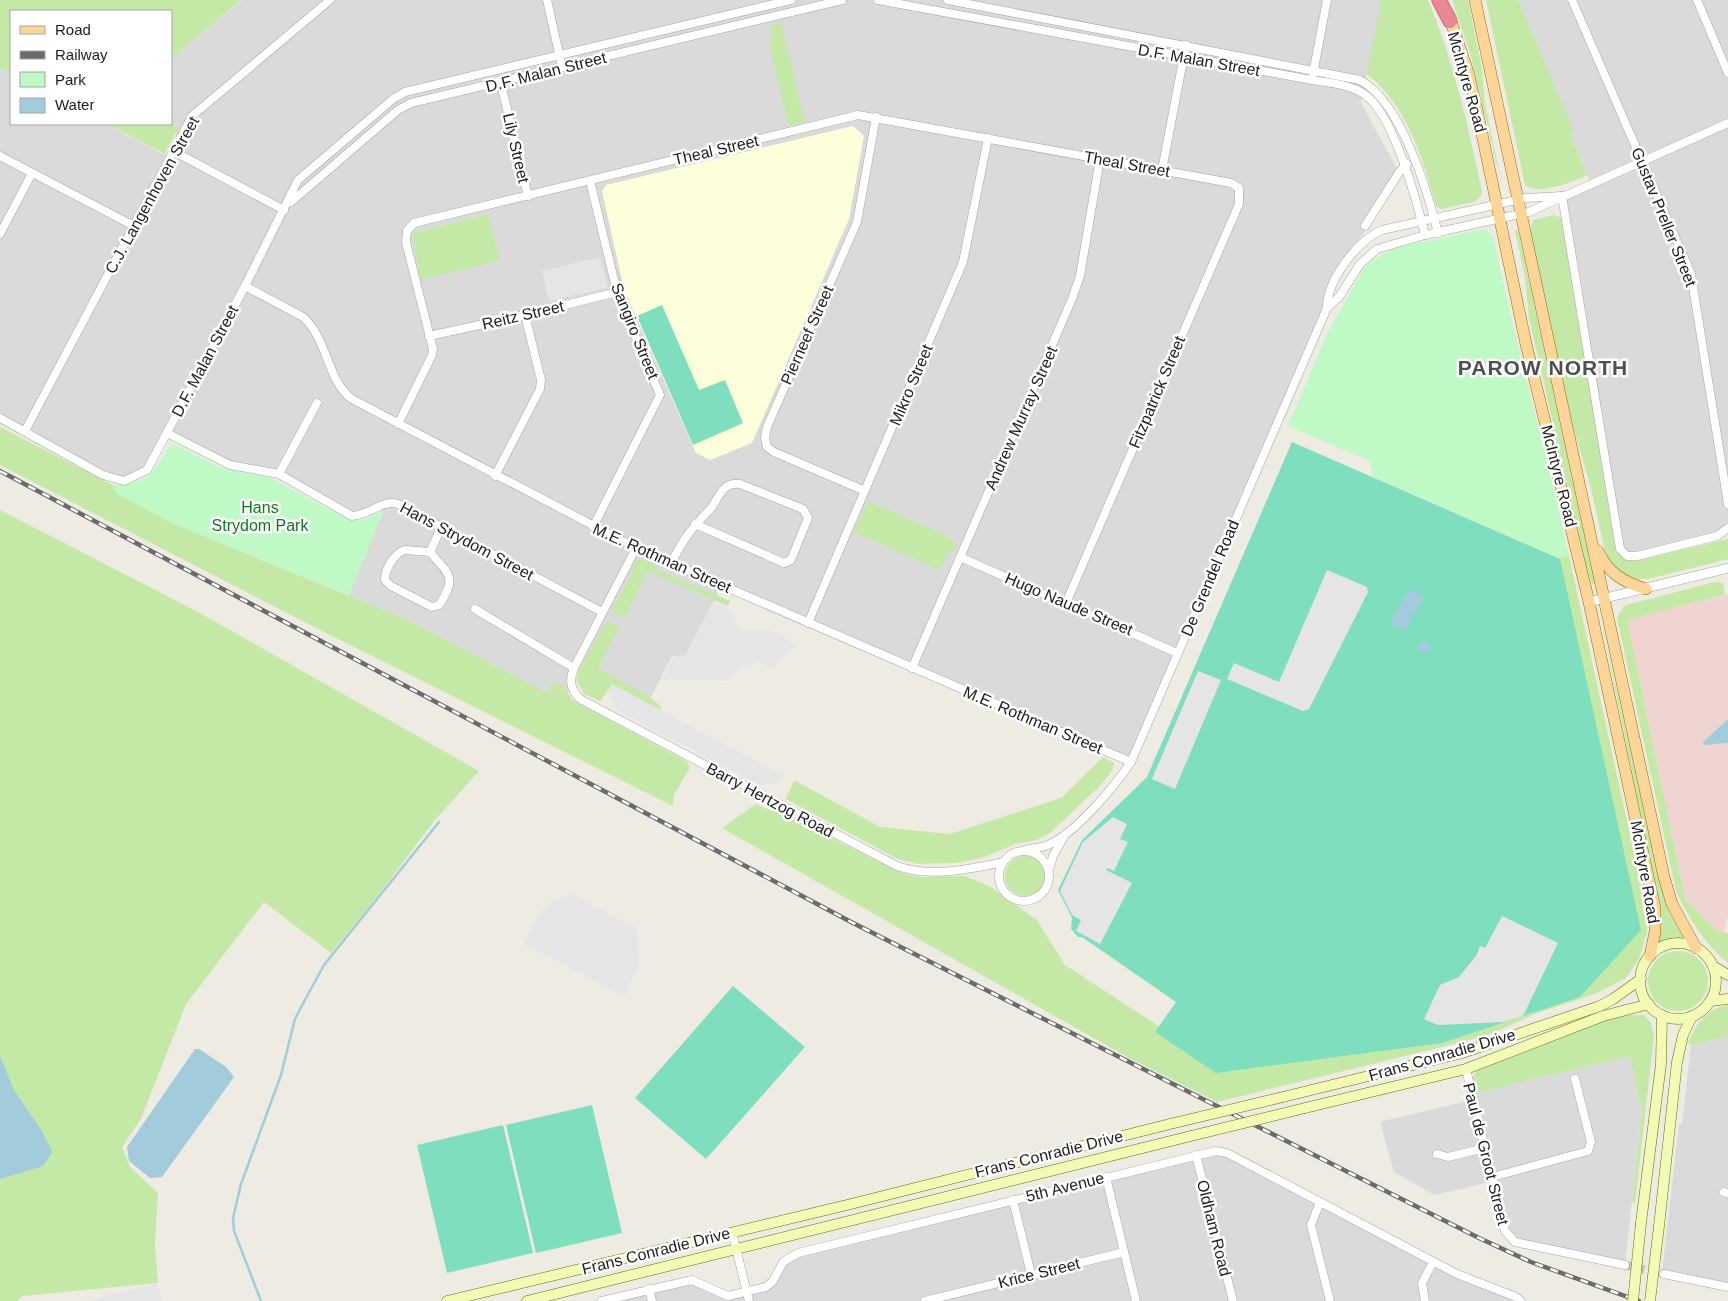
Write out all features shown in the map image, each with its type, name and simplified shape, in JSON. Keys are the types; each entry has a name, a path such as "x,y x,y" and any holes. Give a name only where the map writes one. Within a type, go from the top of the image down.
{"highway":[{"path":"1439,0 1450,21"}],"main road":[{"name":"McIntyre Road","path":"1443,0 1468,72 1526,344 1589,602 1655,909 1655,932 1650,956"},
{"name":"McIntyre Road","path":"1475,0 1516,201 1591,535 1664,877 1672,904 1696,948"},
{"path":"1591,535 1610,570 1626,582 1646,589"},
{"path":"1672,944 1684,944 1696,948 1705,954 1713,966 1716,984 1710,1001 1700,1012 1692,1016 1674,1018 1662,1015 1649,1004 1642,991 1641,979 1644,966 1650,956 1660,948 1672,944"},
{"path":"1713,966 1728,975"},
{"name":"Frans Conradie Drive","path":"447,1301 1471,1050 1600,1006 1612,1000 1641,979"},
{"path":"1710,1001 1728,1000"},
{"name":"Frans Conradie Drive","path":"527,1301 1466,1069 1603,1016 1649,1004"},
{"path":"1633,1301 1661,1064 1662,1015"},
{"path":"1650,1301 1677,1062 1683,1036 1692,1016"}],"street":[{"name":"C.J. Langenhoven Street","path":"25,431 186,126 198,110 330,0"},
{"path":"546,0 562,67"},
{"name":"D.F. Malan Street","path":"0,418 102,475 124,481 147,470 245,286 295,186 305,173 397,96 405,92 791,0"},
{"name":"D.F. Malan Street","path":"284,210 296,196 404,106 842,0"},
{"name":"D.F. Malan Street","path":"878,0 910,3 1357,90 1373,102 1405,164 1425,236"},
{"name":"D.F. Malan Street","path":"948,0 1314,69 1360,80 1380,94 1416,161 1438,233"},
{"path":"1312,80 1327,0"},
{"name":"Gustav Preller Street","path":"1572,0 1693,281 1728,504"},
{"path":"1697,0 1728,72"},
{"path":"720,17 723,30"},
{"path":"1162,170 1186,45"},
{"name":"Lily Street","path":"498,71 528,196"},
{"path":"397,96 404,106"},
{"name":"Theal Street","path":"398,424 432,356 429,336 406,242 407,231 410,225 853,116 876,117 1232,183"},
{"name":"Pierneef Street","path":"865,491 774,452 767,447 765,438 767,427 857,222 876,117"},
{"path":"1727,530 1716,536 1635,557 1622,553 1618,545 1562,196 1728,123"},
{"name":"Mikro Street","path":"808,623 965,257 988,138"},
{"path":"173,151 284,210"},
{"path":"0,156 134,226"},
{"name":"Andrew Murray Street","path":"912,668 1076,289 1100,159"},
{"path":"1365,226 1405,164 1416,161"},
{"path":"0,234 32,173"},
{"name":"Sangiro Street","path":"590,181 617,292 660,395 593,527"},
{"name":"Fitzpatrick Street","path":"1066,603 1238,204 1239,188 1232,183"},
{"name":"De Grendel Road","path":"1025,850 1049,844 1068,832 1110,790 1130,762 1327,308 1329,293 1362,242 1382,230 1516,201 1562,196"},
{"name":"De Grendel Road","path":"1327,308 1339,297 1367,256 1386,246 1520,215 1544,207 1562,196"},
{"name":"M.E. Rothman Street","path":"245,286 303,317 310,323 319,337 335,376 346,395 398,424 636,548 1130,762"},
{"name":"Reitz Street","path":"429,336 617,292"},
{"path":"495,476 540,389 541,380 525,315"},
{"path":"279,474 317,403"},
{"name":"Hans Strydom Street","path":"167,433 230,465 279,474 352,516 364,515 391,502 602,612"},
{"path":"671,564 684,538 695,524 714,504 721,491 737,483 803,509 808,518 791,560 784,563 759,554 695,524"},
{"path":"430,552 441,528"},
{"path":"475,609 574,668 636,548"},
{"path":"405,550 430,552 449,575 451,581 440,604 435,607 390,586 385,578 399,552 405,550"},
{"name":"Hugo Naude Street","path":"960,557 1177,653"},
{"path":"1589,602 1728,568"},
{"name":"Barry Hertzog Road","path":"574,668 571,686 576,695 584,702 890,863 905,869 922,871 963,870 1003,862"},
{"name":"De Grendel Road","path":"1049,870 1053,856 1068,832"},
{"path":"1025,850 1040,856 1049,870 1048,884 1040,896 1034,900 1018,900 1010,897 1000,885 999,869 1003,862 1009,855 1025,850"},
{"name":"Paul de Groot Street","path":"1466,1069 1505,1231 1512,1240 1625,1265"},
{"path":"1492,1177 1588,1151 1590,1142 1575,1079"},
{"path":"1437,1154 1448,1157 1485,1148"},
{"name":"5th Avenue","path":"602,1301 692,1280 723,1296 747,1292 769,1285 783,1262 798,1253 1216,1151 1227,1153 1457,1274 1516,1297 1521,1301"},
{"name":"Oldham Road","path":"1196,1155 1232,1301"},
{"path":"1106,1178 1136,1301"},
{"path":"1013,1200 1032,1274"},
{"path":"1320,1202 1311,1225 1330,1301"},
{"path":"732,1232 749,1301"},
{"name":"Krice Street","path":"925,1301 1124,1252"},
{"path":"1426,1301 1422,1283 1433,1262"},
{"path":"1664,1274 1728,1287"},
{"path":"649,1289 652,1301"}],"shaded area":[{"path":"242,0 1382,0 1361,103 1400,174 1328,292 1327,308 1129,762 721,587 685,656 672,656 650,699 577,659 572,689 557,700 348,597 382,512 379,506 358,515 279,473 230,464 167,433 147,469 131,477 112,477 0,420 0,68 10,73 10,125 108,125 169,157 179,138 168,125 172,125 172,58"},
{"path":"1518,0 1728,0 1728,532 1637,557 1624,554 1562,197 1591,184 1570,133 1573,132"},
{"path":"853,126 864,136 849,219 752,443 710,460 696,453 624,289 602,191 606,185"},
{"path":"600,257 608,288 549,301 542,271"},
{"path":"1327,570 1367,587 1368,592 1309,709 1303,711 1227,679 1234,663 1279,682"},
{"path":"1728,595 1728,915 1724,933 1717,931 1685,899 1628,624 1630,619"},
{"path":"714,603 728,608 740,630 768,630 781,634 796,645 773,669 759,662 741,668 729,681 663,679 674,656 686,655"},
{"path":"1198,671 1221,680 1175,789 1152,779"},
{"path":"612,684 784,776 781,782 760,785 616,710 609,690"},
{"path":"1113,817 1127,824 1120,839 1128,842 1114,871 1107,868 1106,870 1132,883 1100,944 1076,931 1081,920 1072,915 1060,891 1083,842"},
{"path":"572,894 637,928 639,964 624,996 523,944 539,914 552,902"},
{"path":"1502,916 1558,943 1523,1016 1504,1022 1438,1025 1424,1019 1440,985 1459,977 1476,956 1480,946 1485,948"},
{"path":"1728,1036 1728,1287 1662,1273 1679,1124 1682,1124 1691,1045"},
{"path":"1630,1056 1642,1111 1625,1264 1510,1238 1494,1181 1435,1195 1394,1172 1380,1122 1472,1100 1471,1094"},
{"path":"1216,1151 1458,1274 1522,1301 599,1301 685,1280 719,1293 765,1287 788,1257"},
{"path":"158,1284 162,1301 85,1301"}],"green space":[{"path":"0,0 241,0 172,58 172,10 10,10 10,73 0,68"},
{"path":"1381,0 1428,0 1460,94 1471,142 1482,191 1481,196 1474,202 1441,209 1436,206 1412,134 1393,101 1367,74"},
{"path":"1452,0 1468,0 1482,69 1485,103 1503,191 1471,56"},
{"path":"1486,0 1518,0 1574,131 1570,133 1587,175 1546,189 1530,188 1525,185"},
{"path":"781,23 805,122 789,126 770,47 772,35 770,25"},
{"path":"109,125 172,125 178,128 165,154"},
{"path":"488,214 500,261 421,280 412,233"},
{"path":"1554,215 1562,218 1616,552 1626,560 1634,561 1728,539 1728,559 1648,579 1636,579 1621,574 1609,559 1604,547 1592,492 1570,416 1530,231 1533,220"},
{"path":"1485,229 1493,235 1569,556 1560,559 1373,477 1370,461 1288,426 1328,332 1364,268 1373,259 1399,247"},
{"path":"1518,230 1595,584 1592,585 1587,572 1529,318 1525,278 1515,231"},
{"path":"662,305 699,390 725,380 743,423 693,445 637,316"},
{"path":"0,427 113,485 116,493 172,523 408,620 547,693 553,682 564,687 572,700 686,761 690,768 674,795 673,806 326,633 0,465"},
{"path":"1292,442 1560,559 1641,930 1580,997 1442,1043 1216,1073 1155,1032 1176,1002 1082,937 1078,937 1071,929 1072,918 1058,890 1082,840 1147,777"},
{"name":"Hans Strydom Park","path":"174,444 221,468 271,478 347,519 364,520 384,510 349,595 172,523 116,493 113,485 131,484 144,479 159,463 169,447"},
{"path":"868,501 950,537 957,546 954,551 948,553 940,570 854,532"},
{"path":"0,510 198,612 479,771 435,820 373,902 331,953 264,902 186,1004 141,1119 122,1147 130,1167 158,1193 155,1244 158,1283 22,1296 18,1301 0,1301"},
{"path":"1569,556 1646,908 1647,933 1639,959 1626,978 1595,994 1537,1013 1491,1034 1217,1102 1129,1058 722,828 756,804 772,811 774,809 903,874 922,877 965,876 991,887 1037,920 1065,965 1203,1055 1560,559"},
{"path":"642,559 655,564 656,569 730,601 728,606 648,571 624,618 615,614 613,608 633,572 632,567 638,560"},
{"path":"1715,582 1723,583 1725,595 1631,619 1628,624 1685,899 1717,931 1728,933 1728,963 1698,930 1676,891 1617,618 1624,606"},
{"path":"1601,620 1660,882 1669,911 1684,938 1660,942 1660,909"},
{"path":"607,621 620,626 598,668 650,697 662,708 660,710 612,685 600,701 584,694 576,680 579,669"},
{"path":"1103,757 1114,763 1112,771 1101,785 1050,833 1037,840 1015,844 982,858 956,863 918,864 898,859 786,799 794,780 880,827 950,834 1061,798"},
{"path":"1025,856 1039,862 1045,876 1039,890 1025,896 1011,890 1005,876 1011,862"},
{"path":"1672,951 1684,951 1695,956 1703,964 1708,975 1706,993 1695,1006 1684,1011 1672,1011 1661,1006 1653,998 1648,987 1648,975 1653,964 1661,956"},
{"path":"733,986 805,1047 706,1159 635,1098"},
{"path":"1728,1005 1728,1036 1691,1045 1688,1043 1703,1018 1714,1010"},
{"path":"1628,1015 1644,1015 1651,1023 1654,1036 1635,1203 1632,1202 1642,1111 1630,1056 1476,1093 1472,1079 1477,1071 1609,1019"},
{"path":"592,1105 622,1233 536,1253 506,1125"},
{"path":"503,1125 533,1253 447,1273 417,1145"}],"water":[{"path":"1409,589 1424,596 1405,631 1390,623"},
{"path":"1422,641 1426,641 1430,647 1426,653 1422,653 1418,649 1418,645"},
{"path":"1728,719 1728,743 1704,745 1703,742"},
{"path":"195,1049 199,1049 226,1067 234,1077 162,1177 150,1178 129,1161 127,1147"},
{"path":"0,1056 14,1090 42,1131 52,1152 43,1166 0,1179"}],"waterway":[{"path":"261,1301 234,1231 233,1218 241,1184 281,1075 295,1019 324,965 439,822"}],"tunnel":[{"path":"1625,1265 1664,1274"}],"railway":[{"path":"0,471 853,923 1479,1238 1531,1262 1639,1301"}],"district":[{"name":"PAROW NORTH","path":"1543,367"}]}
